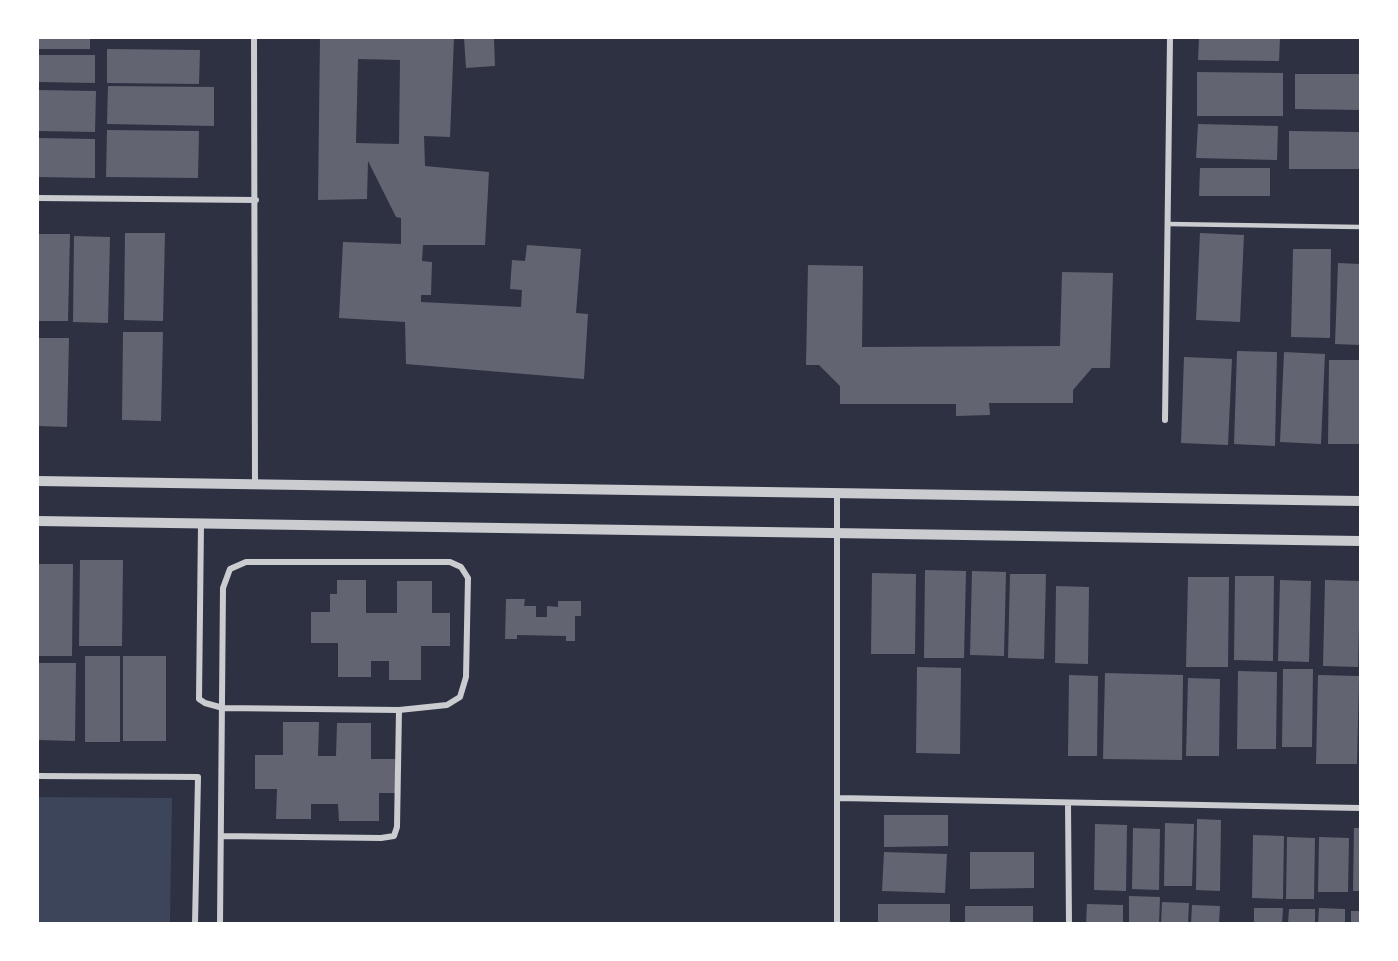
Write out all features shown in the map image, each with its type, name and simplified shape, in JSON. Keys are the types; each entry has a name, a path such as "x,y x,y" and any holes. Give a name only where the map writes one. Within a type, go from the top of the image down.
{"street":[{"path":"254,38 255,484"},
{"path":"1165,420 1170,38"},
{"path":"38,198 256,200"},
{"path":"38,481 1360,501"},
{"path":"837,493 837,924"},
{"path":"38,521 1360,541"},
{"path":"201,524 199,699 223,708 399,710 447,705 460,697 466,677 468,578 461,567 450,562 246,561 230,569 223,588 223,708 220,924"},
{"path":"221,836 381,838 394,836 397,827 399,710"},
{"path":"38,776 198,777 195,924"},
{"path":"838,798 1360,808"},
{"path":"1068,803 1069,924"}],"lane":[{"path":"1168,224 1360,226"}],"shaded area":[{"path":"38,797 172,798 170,923 38,923"}],"building":[{"path":"38,38 90,38 90,49 38,49"},
{"path":"320,38 454,38 450,137 424,136 425,166 489,172 485,245 423,245 422,261 432,262 431,295 421,295 421,302 521,307 522,290 510,289 512,260 525,261 527,245 581,249 576,313 588,314 584,379 406,364 405,322 339,318 343,242 401,244 401,218 396,217 368,161 367,199 318,200","holes":["358,59 400,60 399,144 356,143"]},
{"path":"464,38 494,38 495,66 466,68"},
{"path":"1199,38 1280,38 1279,61 1198,60"},
{"path":"107,49 200,50 199,84 107,83"},
{"path":"38,55 95,55 95,83 38,82"},
{"path":"1197,72 1283,73 1283,116 1197,116"},
{"path":"1295,74 1360,74 1360,110 1295,109"},
{"path":"108,86 214,87 214,126 107,124"},
{"path":"38,90 96,91 95,132 38,131"},
{"path":"1198,124 1278,126 1277,160 1196,158"},
{"path":"107,130 199,131 198,178 106,177"},
{"path":"1289,131 1360,132 1360,169 1289,169"},
{"path":"38,138 95,139 95,178 38,177"},
{"path":"1200,168 1270,168 1270,196 1199,196"},
{"path":"125,233 165,233 163,321 124,320"},
{"path":"1200,233 1244,235 1240,322 1196,320"},
{"path":"38,234 70,234 68,321 38,321"},
{"path":"74,236 110,237 108,323 73,322"},
{"path":"1293,249 1331,249 1330,338 1291,337"},
{"path":"1338,263 1360,264 1360,345 1335,344"},
{"path":"808,265 863,266 862,347 1060,346 1062,272 1113,273 1110,368 1092,368 1073,390 1073,403 989,403 990,415 956,416 956,404 840,404 840,386 819,365 806,365"},
{"path":"123,332 163,332 161,421 122,420"},
{"path":"38,338 69,338 67,427 38,426"},
{"path":"1237,351 1277,352 1275,446 1234,444"},
{"path":"1284,352 1325,354 1321,444 1280,442"},
{"path":"1184,357 1232,359 1228,445 1181,443"},
{"path":"1329,360 1360,360 1360,444 1328,444"},
{"path":"80,560 123,560 122,646 79,646"},
{"path":"38,564 73,564 72,656 38,656"},
{"path":"925,570 966,571 964,658 924,658"},
{"path":"972,571 1006,572 1004,656 970,655"},
{"path":"872,573 916,574 915,654 871,654"},
{"path":"1010,574 1046,574 1044,659 1008,658"},
{"path":"1235,576 1274,576 1273,661 1234,660"},
{"path":"1188,577 1229,577 1228,667 1186,667"},
{"path":"337,580 366,580 366,613 397,613 397,581 432,581 432,613 450,613 450,646 421,646 421,680 389,680 389,661 371,661 371,677 338,677 338,643 311,643 311,612 330,612 330,594 337,594"},
{"path":"1280,580 1311,581 1309,662 1278,661"},
{"path":"1325,580 1360,581 1358,667 1323,666"},
{"path":"1056,586 1089,587 1088,664 1055,663"},
{"path":"506,599 525,599 524,606 536,606 536,617 547,617 547,606 558,607 558,601 581,601 581,616 575,616 575,641 566,641 566,636 517,635 517,639 505,639"},
{"path":"85,656 120,656 120,742 85,742"},
{"path":"123,656 166,656 166,741 123,741"},
{"path":"38,663 76,663 75,741 38,740"},
{"path":"917,667 961,668 960,754 916,753"},
{"path":"1283,669 1313,669 1312,747 1282,747"},
{"path":"1238,671 1277,672 1276,749 1237,749"},
{"path":"1105,673 1183,675 1182,760 1103,759"},
{"path":"1069,675 1098,676 1097,756 1068,756"},
{"path":"1318,675 1359,676 1357,764 1316,764"},
{"path":"1188,678 1220,679 1219,756 1186,756"},
{"path":"283,722 319,722 318,756 336,756 337,723 371,723 371,759 395,759 395,793 379,793 379,821 339,821 338,804 311,804 311,819 276,819 277,789 255,789 255,755 283,755"},
{"path":"884,815 948,815 948,846 884,847"},
{"path":"1197,819 1221,820 1220,891 1196,890"},
{"path":"1165,823 1194,824 1192,886 1164,886"},
{"path":"1095,824 1127,825 1126,891 1094,890"},
{"path":"1133,828 1160,829 1159,890 1132,889"},
{"path":"1354,828 1360,828 1360,891 1353,891"},
{"path":"1253,835 1284,836 1283,899 1252,898"},
{"path":"1287,837 1315,838 1314,899 1286,899"},
{"path":"1319,837 1349,838 1348,892 1318,892"},
{"path":"884,852 947,854 945,893 882,891"},
{"path":"970,852 1034,852 1034,888 970,889"},
{"path":"1129,896 1160,897 1159,924 1129,924"},
{"path":"1162,902 1189,903 1188,924 1161,924"},
{"path":"878,904 950,904 950,924 878,924"},
{"path":"1087,904 1123,905 1123,924 1086,924"},
{"path":"1192,905 1220,906 1219,924 1191,924"},
{"path":"965,906 1033,906 1033,924 965,924"},
{"path":"1254,908 1283,908 1282,924 1254,924"},
{"path":"1319,908 1345,909 1345,924 1318,924"},
{"path":"1289,909 1315,909 1315,924 1288,924"},
{"path":"1351,911 1360,911 1360,924 1351,924"}]}
